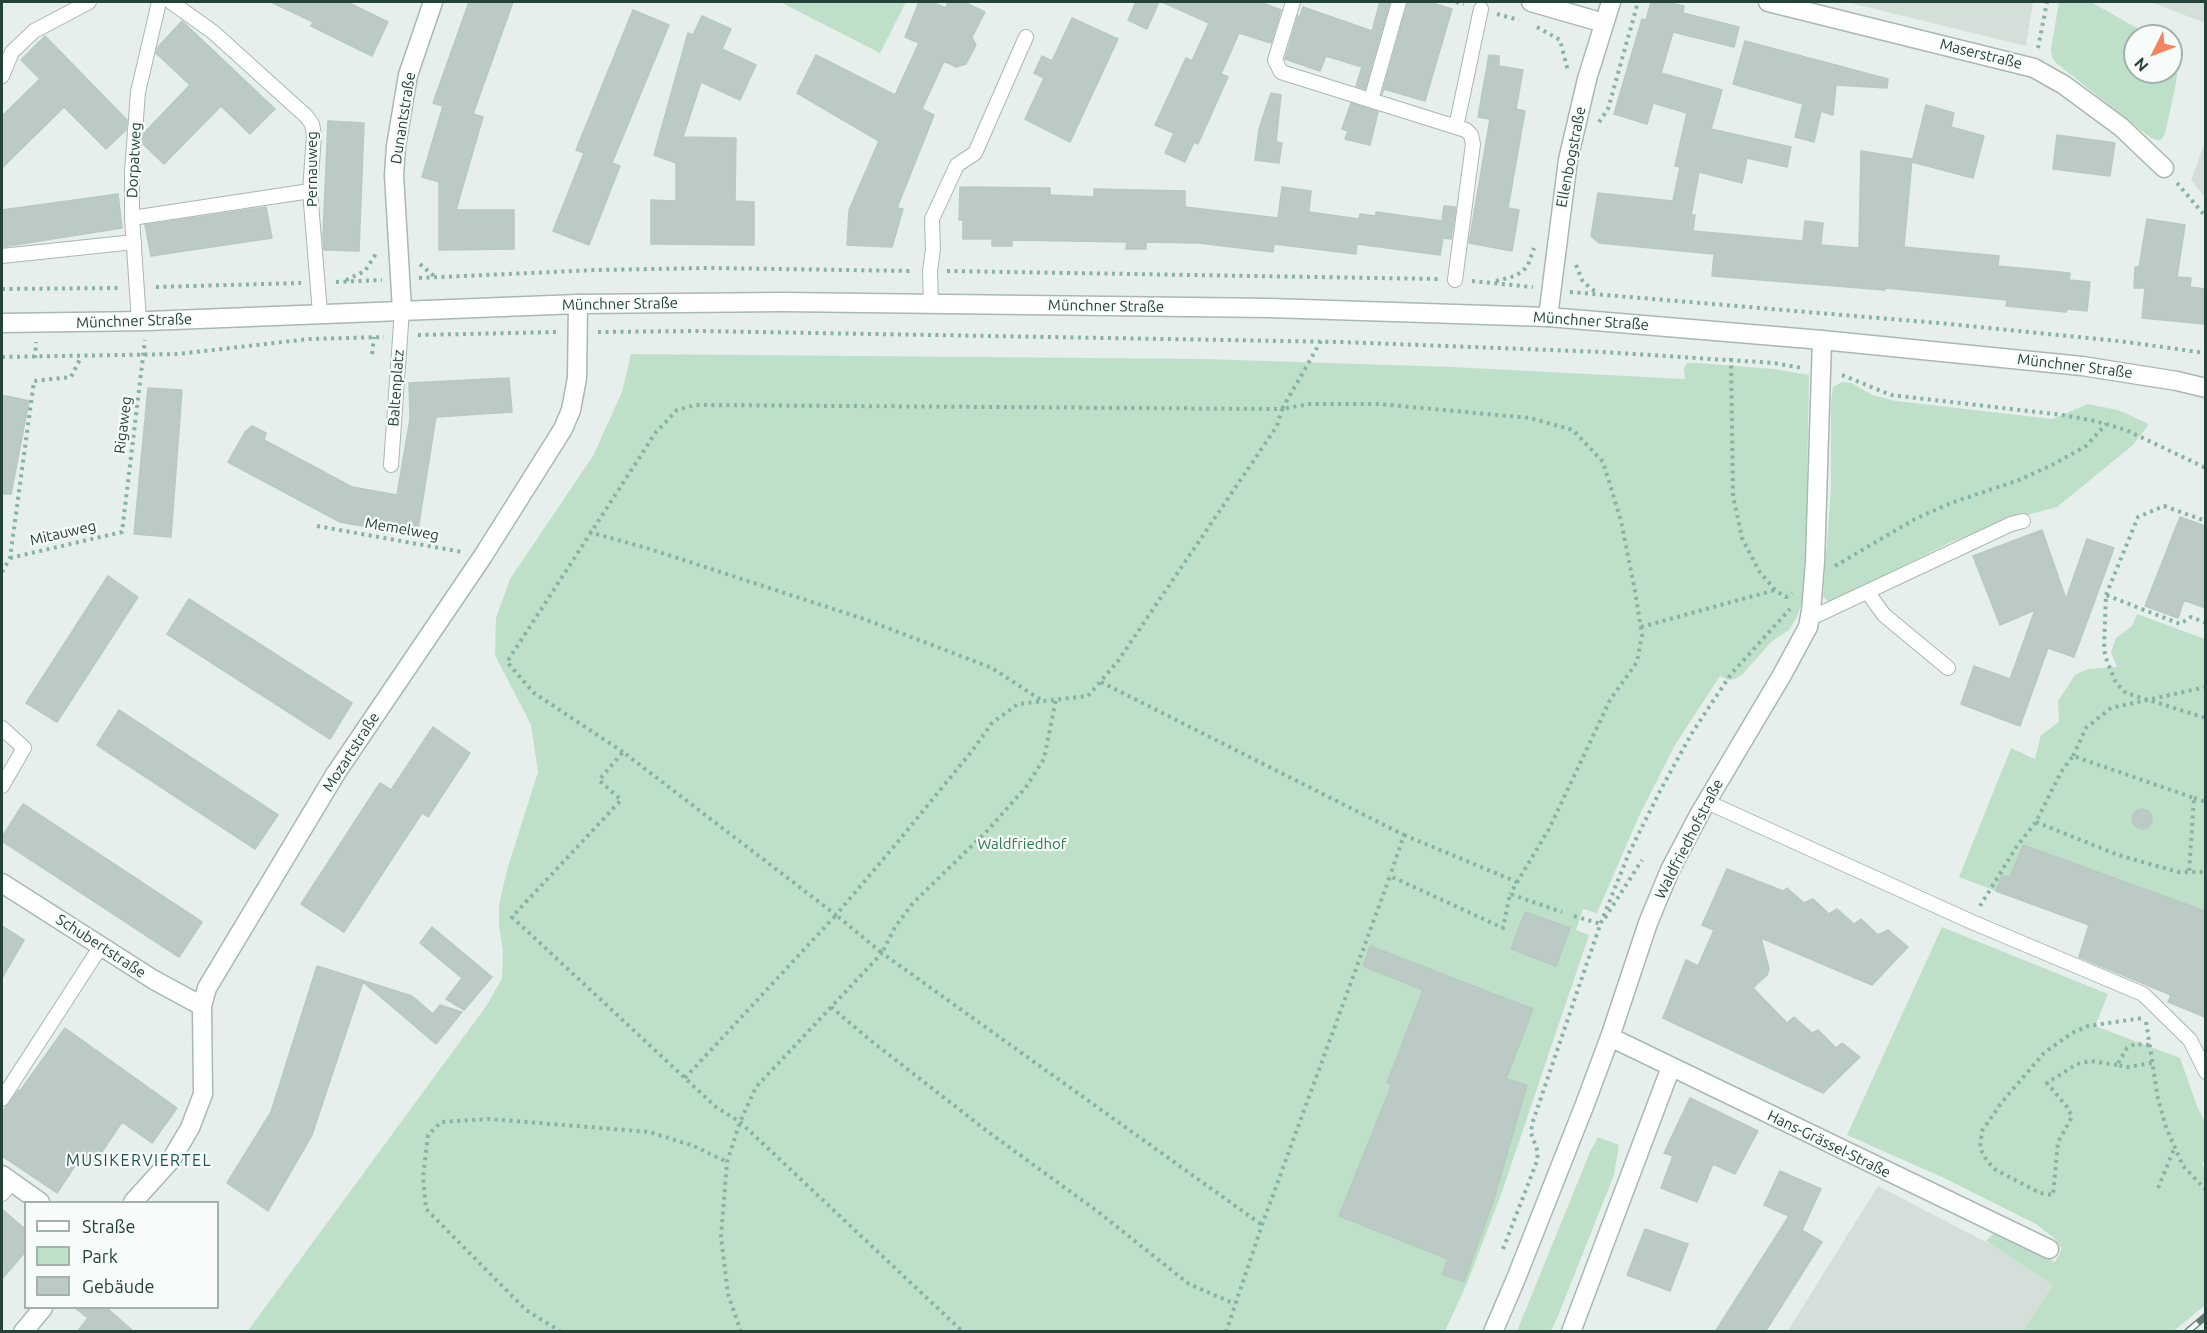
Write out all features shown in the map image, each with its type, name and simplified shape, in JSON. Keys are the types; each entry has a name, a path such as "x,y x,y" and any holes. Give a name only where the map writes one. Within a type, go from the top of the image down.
{"street":[{"name":"Dunantstraße","path":"402,310 393,176 396,146 408,75 433,2"},
{"path":"1531,2 1604,23"},
{"name":"Ellenbogstraße","path":"1548,317 1568,160 1587,79 1611,2"},
{"name":"Maserstraße","path":"1768,2 2034,68 2064,85 2112,120 2164,168"},
{"name":"Münchner Straße","path":"2,323 144,321 578,304 783,302 1270,308 1548,317 1822,339 2082,366 2177,381 2205,388"},
{"name":"Mozartstraße","path":"135,1201 171,1160 190,1128 203,1094 202,1006 207,988 336,773 483,556 562,429 571,410 577,378 578,304"},
{"name":"Waldfriedhofstraße","path":"1493,1332 1536,1231 1610,1037 1648,923 1670,870 1707,801 1782,675 1809,619 1814,583 1822,339"},
{"name":"Schubertstraße","path":"3,888 154,980 202,1006"},
{"name":"Hans-Grässel-Straße","path":"1610,1037 2049,1249"},
{"path":"1571,1332 1671,1067"},
{"path":"5,1184 36,1201"},
{"path":"23,1332 42,1309"}],"lane":[{"path":"2,76 12,52 34,31 89,2"},
{"name":"Dorpatweg","path":"144,321 132,218 132,171 138,92 159,2"},
{"name":"Pernauweg","path":"171,2 213,32 312,124 314,135 310,191 320,313"},
{"path":"1293,2 1275,60 1278,69 1284,74 1466,130 1471,135 1473,144 1455,280"},
{"path":"1371,100 1399,2"},
{"path":"1456,127 1481,9"},
{"path":"931,304 932,219 957,165 975,153 1026,37"},
{"path":"132,218 310,191"},
{"path":"2,256 134,242"},
{"name":"Baltenplatz","path":"391,465 402,310"},
{"path":"1809,619 2022,521"},
{"path":"1868,593 1884,615 1948,668"},
{"path":"2,728 24,748 2,786"},
{"path":"1707,801 1972,922 2143,994 2190,1040 2205,1072"},
{"path":"2,1099 101,946"}],"path":[{"path":"1456,2 1524,22"},
{"path":"1594,129 1608,108 1638,2"},
{"path":"2034,68 2047,2"},
{"path":"1533,26 1560,40 1568,71"},
{"path":"2164,168 2205,217"},
{"path":"1575,259 1586,284 1595,292 1606,296"},
{"path":"416,261 435,277"},
{"path":"261,285 261,294"},
{"path":"1735,306 1735,332 1731,360 1733,496 1742,538 1759,571 1775,590 1786,597 1814,583 1841,562 1915,519 1951,503 2019,480 2052,465 2086,446 2106,424"},
{"name":"Rigaweg","path":"122,532 143,355 144,321"},
{"path":"594,332 698,331 1322,341 1603,352 1774,363 1844,375 1891,395 2063,415 2106,424 2126,430 2204,468 2205,460"},
{"path":"2,357 178,354 309,339 565,332"},
{"path":"372,354 374,337"},
{"path":"685,1078 836,915 972,751 992,723 1018,704 1088,696 1124,651 1277,426 1282,409 1322,341"},
{"name":"Mitauweg","path":"2,572 10,558 34,381 71,377 81,357"},
{"path":"1262,1225 882,953 836,915 623,752 534,693 507,662 589,532 656,432 677,410 695,405 1282,409 1309,404 1379,404 1530,418 1574,430 1603,462 1621,521 1642,635 1637,662 1610,700 1549,829 1510,894 1503,928 1390,876"},
{"path":"2205,521 2164,506 2138,517 2106,596 2104,650 2116,683 2126,693 2205,718"},
{"name":"Memelweg","path":"317,526 483,556"},
{"name":"Mitauweg","path":"10,558 122,532"},
{"path":"589,532 650,549 864,619 992,668 1042,700"},
{"path":"1641,627 1775,590"},
{"path":"2106,596 2180,624 2191,617 2205,622"},
{"path":"1499,1259 1537,1161 1538,1152 1531,1133 1532,1124 1600,925 1629,853 1692,733 1731,674 1791,608"},
{"path":"1100,682 1404,835 1517,882"},
{"path":"1972,922 1983,900 2036,822 2086,728 2111,708 2205,687"},
{"path":"741,1332 728,1294 721,1237 727,1162 740,1122 756,1087 882,953 895,927 913,903 988,830 1026,786 1044,759 1056,699"},
{"path":"623,752 599,780 621,800 512,917 716,1107 740,1122 963,1332"},
{"path":"2073,756 2205,802"},
{"path":"2188,873 2194,798"},
{"path":"2036,822 2118,855 2188,873 2205,872"},
{"path":"1226,1332 1262,1225 1404,835"},
{"path":"1600,925 1642,860"},
{"path":"1510,894 1562,912"},
{"path":"1574,916 1600,925"},
{"path":"831,1006 870,1040 987,1131 1097,1212 1189,1284 1235,1304"},
{"path":"2152,1063 2128,1067 2091,1061 2077,1064 2048,1083 2072,1117 2058,1142 2053,1195 2040,1193 1996,1170 1987,1161 1980,1148 1982,1131 2002,1101 2053,1045 2088,1026 2146,1017 2158,1099 2175,1149 2183,1166 2205,1190"},
{"path":"2117,1065 2127,1048 2135,1044 2149,1045"},
{"path":"561,1332 526,1310 426,1209 423,1177 429,1135 441,1122 490,1119 649,1132 694,1146 727,1162"},
{"path":"2158,1188 2175,1149"}],"shaded area":[{"path":"1846,2 2033,2 2026,46"},
{"path":"2151,2 2205,2 2205,23"},
{"path":"2205,142 2206,197 2191,180"},
{"path":"1878,1186 2067,1284 2043,1331 1787,1332"}],"green space":[{"path":"780,2 906,2 880,53"},
{"path":"2059,2 2091,2 2130,24 2123,24 2123,84 2176,84 2165,134 2160,141 2151,138 2056,63 2051,49"},
{"name":"Waldfriedhof","path":"631,354 1204,359 1452,367 1685,379 1684,368 1687,363 1697,363 1774,369 1809,375 1806,541 1802,602 1797,617 1789,630 1771,642 1743,674 1728,680 1720,676 1675,745 1639,816 1597,913 1583,909 1576,930 1589,935 1502,1192 1468,1281 1445,1331 247,1332 487,1005 502,978 503,952 499,905 507,870 538,772 531,725 495,655 496,618 510,579 593,456 622,392"},
{"path":"1842,382 1852,383 1872,395 1896,401 2052,419 2088,404 2118,410 2149,424 2133,445 2057,507 2012,519 1951,542 1838,601 1829,602 1823,597 1831,487 1831,403 1833,387"},
{"path":"2137,614 2205,639 2205,917 2199,922 2201,909 2023,845 2010,877 2002,875 1996,891 1959,877 2011,748 2035,759 2041,735 2059,722 2058,701 2075,675 2088,669 2117,667 2111,652 2116,638 2132,626"},
{"path":"1942,927 2108,994 2095,1026 2180,1058 2205,1122 2205,1161 2202,1165 2206,1169 2205,1305 2174,1331 2023,1331 2053,1285 1986,1241 1993,1234 2003,1236 2055,1262 2062,1249 2054,1238 2036,1224 1944,1178 1847,1135"},
{"path":"1598,1137 1619,1145 1614,1175 1558,1316 1551,1331 1517,1331 1590,1152"}],"building":[{"path":"271,2 347,2 388,22 372,56 311,26 313,22"},
{"path":"469,2 513,2 473,114 483,117 456,210 514,210 514,249 439,250 439,182 422,177 443,106 433,103"},
{"path":"919,2 931,2 946,8 948,2 964,2 985,12 972,37 976,45 966,64 956,67 944,61 922,109 934,115 897,208 903,209 892,247 847,245 849,210 879,141 797,93 816,55 895,95 919,43 905,37"},
{"path":"1136,2 1159,2 1147,29 1128,20"},
{"path":"1162,2 1260,2 1281,10 1271,43 1239,33 1221,74 1228,77 1198,144 1194,142 1185,162 1165,153 1174,133 1155,125 1186,58 1192,61 1209,23"},
{"path":"1380,2 1390,2 1365,89 1356,86 1362,67 1326,56 1320,71 1285,59 1303,7 1372,31"},
{"path":"1408,2 1429,2 1452,9 1425,101 1384,89 1382,94"},
{"path":"1651,2 1684,6 1683,13 1739,27 1734,47 1673,32 1661,73 1722,90 1711,129 1791,147 1787,167 1747,158 1742,183 1699,172 1691,215 1695,215 1693,231 1803,241 1805,221 1823,223 1821,245 1859,248 1861,151 1912,159 1904,247 1999,256 1998,266 2070,273 2069,280 2090,282 2087,311 2067,309 2066,312 2006,306 2007,300 1886,288 1885,290 1712,276 1714,254 1599,243 1591,236 1598,193 1673,201 1680,167 1675,166 1687,113 1653,103 1647,124 1614,114 1642,19 1646,20"},
{"path":"633,10 669,25 612,163 620,166 589,245 553,231 584,153 576,150"},
{"path":"702,16 731,29 722,49 756,65 740,100 701,82 683,137 736,138 735,201 754,202 754,245 651,244 651,200 676,201 676,163 654,155 688,33 693,35"},
{"path":"1072,18 1118,39 1070,142 1025,119 1044,78 1034,73 1042,56 1052,61"},
{"path":"182,21 275,109 250,134 221,106 164,164 143,144 144,133 190,85 156,53 158,47"},
{"path":"45,36 127,120 126,130 106,149 64,107 2,168 2,116 40,79 21,60"},
{"path":"1745,41 1888,79 1887,88 1836,85 1833,115 1821,111 1814,142 1795,137 1803,104 1733,84"},
{"path":"1489,55 1499,56 1499,66 1523,70 1516,109 1525,111 1508,208 1519,210 1512,251 1469,243 1490,119 1478,117"},
{"path":"1271,93 1281,95 1276,142 1282,143 1279,163 1255,160 1259,129"},
{"path":"1351,103 1378,112 1370,145 1345,139 1348,131 1342,129"},
{"path":"1926,105 1954,113 1951,127 1984,136 1973,178 1912,162"},
{"path":"328,121 364,123 359,251 324,250"},
{"path":"2057,135 2115,143 2110,176 2053,169"},
{"path":"960,187 1050,188 1050,195 1094,197 1094,189 1185,191 1185,207 1278,218 1282,187 1311,191 1309,212 1359,219 1360,214 1376,216 1376,212 1442,221 1444,206 1456,207 1451,239 1443,238 1440,255 1357,244 1356,254 1274,244 1273,252 1199,243 1146,242 1146,249 1126,249 1127,242 1012,240 1012,246 992,246 992,239 963,239 963,220 959,220"},
{"path":"118,194 122,228 2,247 2,210"},
{"path":"266,207 272,238 151,256 145,225"},
{"path":"2147,219 2185,225 2177,277 2191,278 2190,287 2205,289 2205,324 2142,318 2145,288 2134,288 2135,267 2139,267"},
{"path":"509,378 512,412 436,417 417,536 340,522 228,462 245,432 252,426 266,433 264,440 352,487 397,495 410,419 409,383"},
{"path":"148,388 182,390 171,537 134,534"},
{"path":"2,395 29,401 11,494 2,494"},
{"path":"2180,517 2205,526 2205,608 2184,600 2178,618 2145,606"},
{"path":"2042,530 2066,599 2087,539 2114,548 2074,657 2048,648 2020,726 1961,704 1974,666 2010,679 2035,610 2000,625 1973,556"},
{"path":"108,576 138,597 57,722 26,703"},
{"path":"189,599 352,703 330,739 167,634"},
{"path":"119,710 278,815 255,849 97,745"},
{"path":"433,727 470,753 428,817 422,813 344,932 301,904 380,783 391,790"},
{"path":"23,804 202,922 179,957 2,841 2,837"},
{"path":"2142,809 2149,812 2152,819 2149,826 2142,829 2135,826 2132,819 2135,812"},
{"path":"2023,845 2205,911 2205,1017 2168,1002 2171,995 2079,957 2089,925 1996,891 2002,875 2010,877"},
{"path":"1727,869 1783,891 1787,888 1804,903 1813,899 1829,914 1837,909 1854,924 1861,919 1878,935 1888,930 1908,947 1872,985 1761,938 1769,969 1767,975 1753,988 1787,1023 1794,1017 1812,1033 1818,1030 1836,1048 1842,1043 1860,1057 1823,1093 1663,1018 1686,960 1698,966 1714,930 1702,925"},
{"path":"1525,912 1570,928 1556,966 1511,949"},
{"path":"2,926 24,940 2,978"},
{"path":"432,927 492,977 464,1010 446,999 462,978 420,943"},
{"path":"1370,946 1533,1009 1506,1079 1527,1085 1494,1199 1464,1282 1442,1274 1448,1259 1339,1216 1392,1084 1387,1083 1423,990 1363,966"},
{"path":"317,966 412,996 433,1014 440,1005 462,1012 436,1044 363,982 312,1135 268,1211 227,1183 271,1112"},
{"path":"65,1028 177,1108 152,1143 122,1122 93,1165 81,1157 57,1193 2,1156 2,1112 20,1091"},
{"path":"1690,1098 1758,1131 1735,1174 1713,1164 1697,1202 1661,1188 1673,1156 1664,1153"},
{"path":"1780,1171 1821,1189 1802,1230 1822,1242 1765,1332 1715,1332 1789,1216 1764,1205"},
{"path":"2,1209 24,1228 24,1253 2,1279"},
{"path":"1645,1229 1688,1244 1670,1291 1627,1275"},
{"path":"76,1309 108,1309 134,1332 77,1332 88,1318"}],"railway":[{"path":"2187,1332 2206,1316"}],"district":[{"name":"MUSIKERVIERTEL","path":"139,1161"}]}
